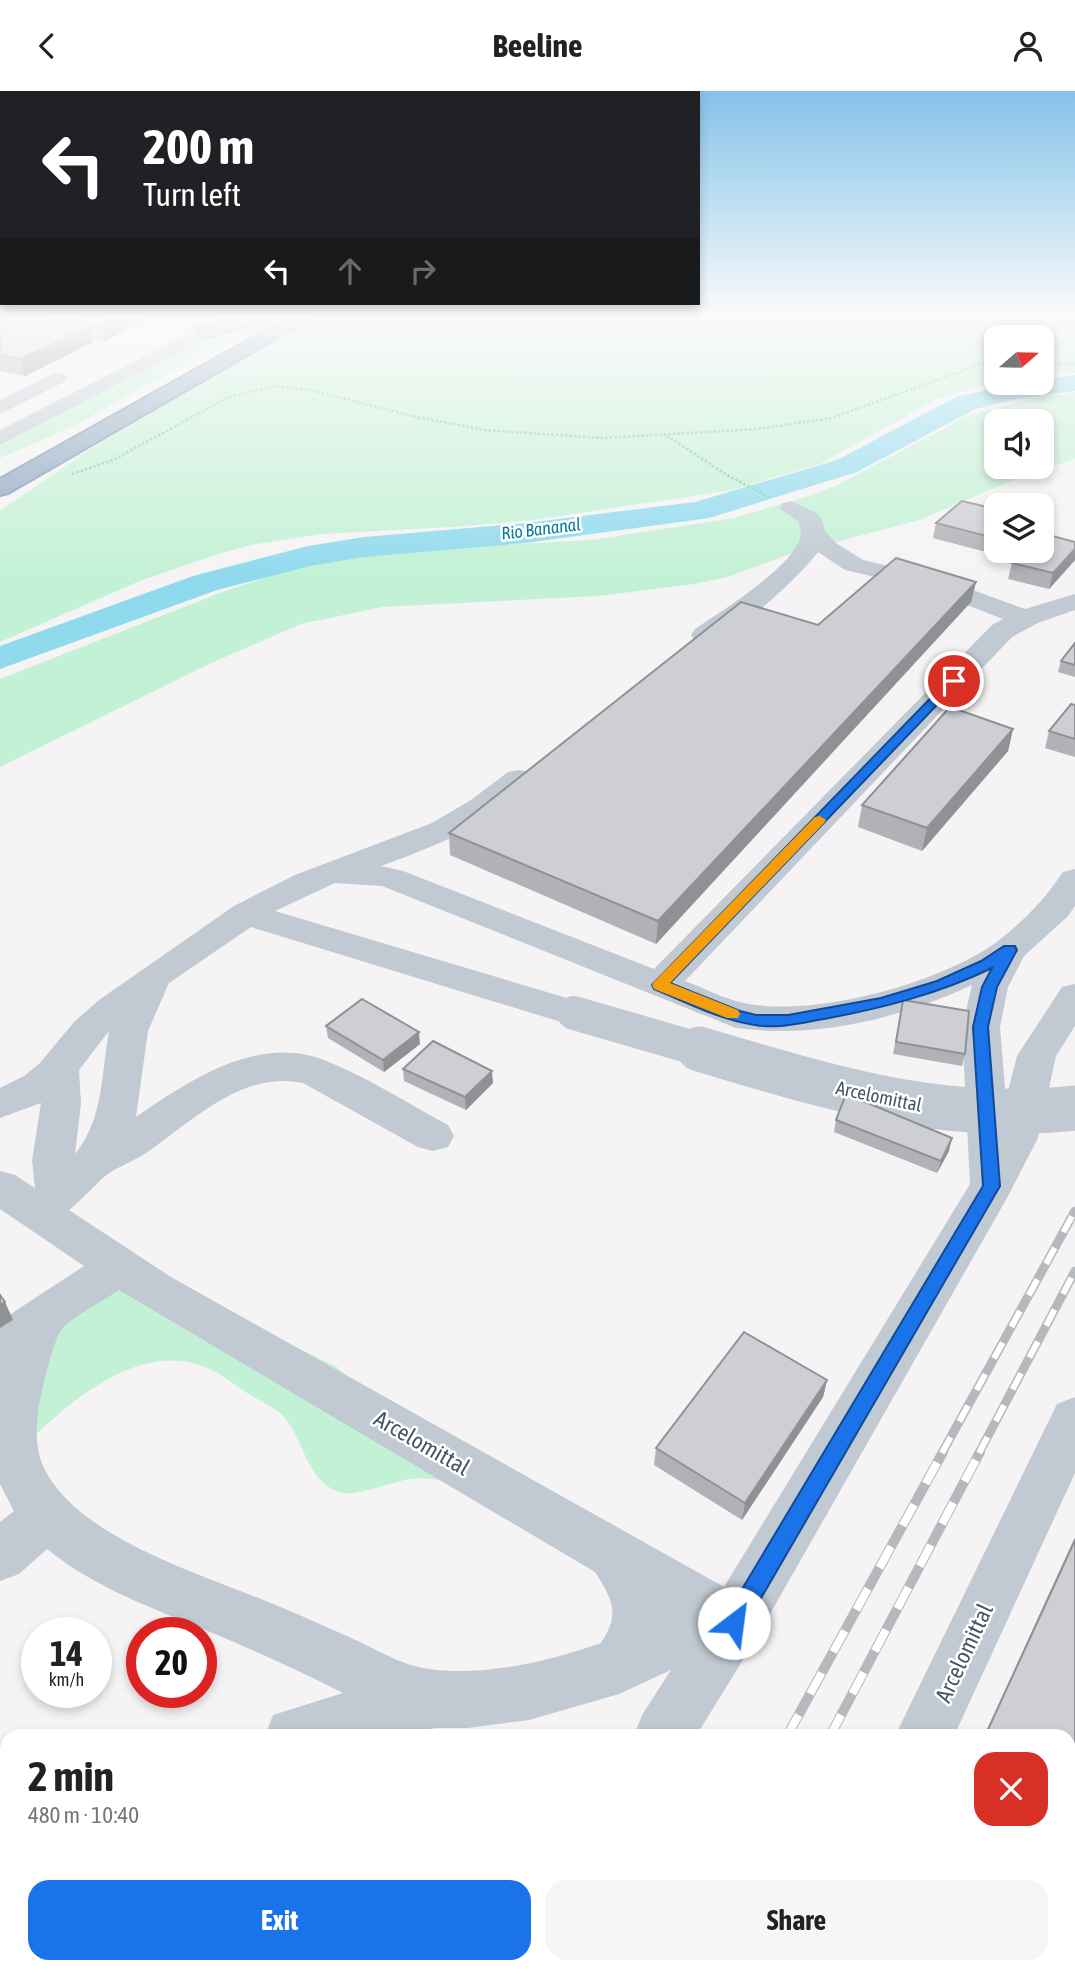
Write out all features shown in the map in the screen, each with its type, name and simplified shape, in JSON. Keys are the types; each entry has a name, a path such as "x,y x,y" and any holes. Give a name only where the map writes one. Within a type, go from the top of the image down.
{"highway":[{"path":"0,488 143,401"},
{"path":"4,456 94,430 148,401"},
{"path":"0,507 34,484 94,430"}],"street":[{"path":"4,456 87,401"},
{"path":"791,508 810,520 814,534 836,557 863,570 932,583 1023,618"},
{"path":"684,650 799,563 811,545 814,534"},
{"path":"761,594 821,574 883,573"},
{"path":"659,985 1002,631 1023,618 1075,603"},
{"path":"0,1103 33,1090 59,1069 93,1024 246,914 287,889 316,876 416,841 452,825 484,807 535,767"},
{"path":"316,876 344,873 391,878 736,1016 756,1020 788,1020 882,1003 942,985 986,965 1009,950 1056,908 1075,879"},
{"name":"Arcelomittal","path":"246,914 855,1094 899,1103 975,1110 1075,1108"},
{"path":"992,1186 981,1027 989,987 1009,950"},
{"path":"91,1165 113,1126 118,1109 130,1019 137,1004 160,975"},
{"path":"667,1729 727,1620 992,1186 1017,1138 1037,1056 1075,996"},
{"path":"47,1205 91,1165 212,1088 246,1072 279,1065 297,1065 314,1071 433,1136"},
{"path":"47,1205 61,1103 59,1069"},
{"name":"Arcelomittal","path":"0,1187 47,1205 119,1266 727,1620"},
{"path":"119,1266 21,1332 13,1444 22,1475 31,1492 48,1515 75,1538 114,1562 399,1690 434,1699"},
{"name":"Arcelomittal","path":"927,1729 1075,1419"},
{"path":"0,1556 48,1515"},
{"path":"613,1553 636,1590 642,1612 638,1636 619,1666"},
{"path":"318,1729 434,1699 473,1699 523,1692 589,1677 727,1620"}],"path":[{"path":"34,484 115,459 222,401"},
{"path":"353,401 484,430 562,437 667,436 758,429 831,418 879,401"},
{"path":"667,436 727,475 791,508"}],"green space":[{"path":"85,401 118,401 68,429 0,458 0,445"},
{"path":"173,401 933,401 822,463 732,490 533,520 321,534 251,545 142,580 0,642 0,511 84,453"},
{"path":"1025,401 1075,401 1075,459 1054,466 1054,409 993,409"},
{"path":"984,411 984,479 1016,479 919,520 787,555 727,577 694,584 599,596 382,607 301,624 209,664 0,767 0,679 225,591 330,559 431,549 592,540 734,518 835,486 970,415"},
{"path":"113,1288 285,1342 337,1367 448,1481 416,1478 354,1493 339,1492 319,1479 290,1425 279,1412 216,1372 183,1361 153,1362 124,1371 96,1387 43,1427 0,1469 0,1370"}],"building":[{"path":"962,501 984,506 984,535 936,523"},
{"path":"1054,536 1075,542 1075,549 1053,573 1012,563 1054,563"},
{"path":"896,558 976,582 658,921 449,833 741,602 818,625"},
{"path":"1075,643 1075,665 1061,661"},
{"path":"1071,704 1075,705 1075,739 1049,731"},
{"path":"950,707 1013,729 927,828 862,805"},
{"path":"362,999 419,1032 383,1060 326,1026"},
{"path":"903,1000 969,1011 965,1054 896,1042"},
{"path":"433,1041 492,1071 465,1097 403,1069"},
{"path":"846,1094 952,1138 941,1161 836,1120"},
{"path":"744,1332 827,1380 745,1503 656,1448"},
{"path":"1075,1540 1075,1729 988,1729"}],"waterway":[{"name":"Rio Bananal","path":"0,658 205,583 308,556 364,547 526,533 698,511 847,466 934,418 975,401"}],"railway":[{"path":"942,1453 1075,1211"},
{"path":"979,1453 1075,1271"},
{"path":"791,1729 943,1452"},
{"path":"834,1729 980,1452"}],"slow traffic":[{"path":"732,1014 659,985 820,820"}],"route":[{"path":"734,1623 992,1186 981,1027 989,987 1009,950 986,965 942,985 882,1003 828,1015 788,1020 756,1020 736,1016 659,985 954,681"}]}
